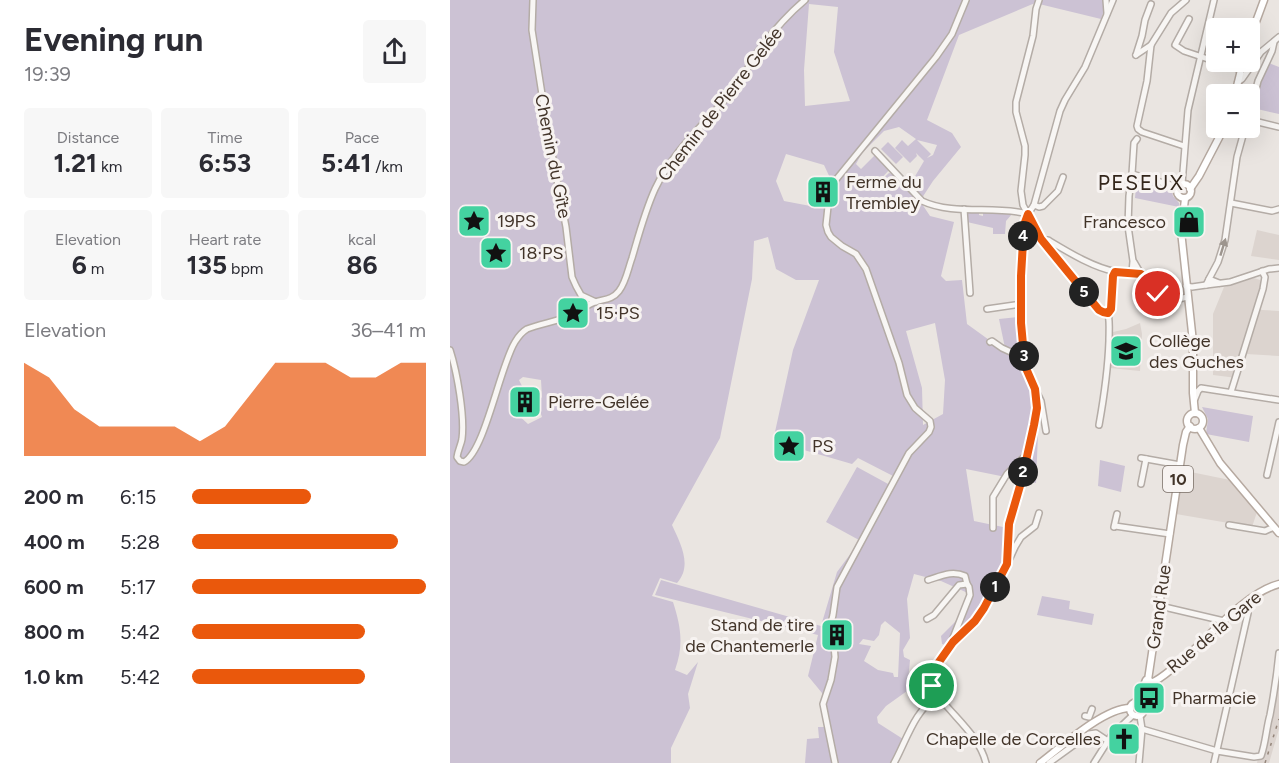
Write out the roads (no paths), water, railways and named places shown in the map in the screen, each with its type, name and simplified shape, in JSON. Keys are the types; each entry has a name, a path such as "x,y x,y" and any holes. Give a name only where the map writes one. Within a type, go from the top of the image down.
{"main road":[{"path":"1257,18 1264,0"},
{"path":"1238,82 1240,72"},
{"path":"1195,413 1193,342 1181,225 1185,199 1190,195 1190,189 1219,138"},
{"path":"1185,199 1180,198 1177,194 1180,185 1187,185 1190,189"},
{"path":"1190,414 1200,414 1203,424 1199,428 1190,426 1188,419 1190,414"},
{"name":"10","path":"1170,534 1185,438 1190,426"},
{"path":"1199,428 1220,463 1279,535"},
{"name":"Grand Rue","path":"1148,684 1170,534"},
{"name":"Rue de la Gare","path":"1148,684 1159,679 1188,656 1224,621 1259,592 1279,584"},
{"name":"10","path":"1137,702 1148,684"},
{"name":"10","path":"1144,707 1148,684"},
{"path":"1040,763 1100,719 1119,709 1134,713 1143,713 1144,707 1141,703 1133,703 1134,713"}],"street":[{"name":"Chemin du Gîte","path":"533,0 531,30 566,227 572,277 581,294 596,302"},
{"name":"Chemin de Pierre Gelée","path":"450,350 456,371 463,424 457,457 464,462 471,456 479,441 505,363 518,337 527,330 565,318 596,302 615,296 626,278 650,200 673,159 736,87 776,29 805,0"},
{"path":"835,763 823,704 831,680 835,657 834,645 827,638 837,587 909,453 931,427 930,421 915,408 907,395 899,363 866,269 856,254 842,246 828,232 826,225 830,187 936,57 952,34 966,0"},
{"path":"1039,0 1033,36 1016,102 1016,112 1025,146 1021,191 1023,205 1041,239 1099,310 1108,313"},
{"path":"1106,0 1107,15"},
{"path":"1046,431 1041,401 1026,370 1024,358 1021,304 1024,225 1034,206 1060,111 1085,67 1113,0"},
{"path":"1150,4 1136,55 1151,45 1171,13 1186,0"},
{"path":"1132,174 1180,185 1188,110 1214,0"},
{"path":"1189,19 1175,45 1206,59"},
{"path":"1238,82 1261,52 1279,37"},
{"path":"1257,84 1274,42"},
{"path":"1151,45 1147,81 1137,126 1142,132 1184,146"},
{"path":"1260,122 1279,127"},
{"path":"1206,285 1226,240 1231,191 1242,138"},
{"path":"1132,273 1133,261 1128,226 1129,189 1134,143 1137,139"},
{"path":"875,151 922,201 932,206 1018,211 1028,214"},
{"path":"1034,206 1043,206 1051,199 1058,191 1063,177"},
{"path":"1231,203 1272,211 1279,209"},
{"path":"964,209 970,293"},
{"path":"1046,240 1095,265 1115,272 1141,274"},
{"path":"1133,261 1141,274 1167,302 1187,297"},
{"path":"1186,286 1230,282 1279,268"},
{"path":"1231,392 1263,290 1265,277 1262,271"},
{"path":"1099,425 1109,354 1108,313 1112,304 1115,272"},
{"path":"1209,279 1219,283"},
{"path":"1146,310 1162,298"},
{"path":"987,309 1021,304"},
{"path":"990,342 1024,358"},
{"path":"1194,402 1201,388 1279,400"},
{"path":"1007,564 1009,524 1037,408 1035,389"},
{"path":"1267,475 1279,422"},
{"path":"993,528 993,497 1007,474 1027,454"},
{"path":"1141,484 1143,458 1180,465"},
{"path":"986,763 977,742 938,699 931,678 934,669 953,642 975,621 984,608 1015,547 1021,537 1035,526 1039,513"},
{"path":"1117,514 1114,527 1170,534"},
{"path":"1229,525 1265,531 1274,528"},
{"path":"928,580 949,573 959,573 965,576 969,587 970,595 948,650"},
{"path":"927,619 934,615 959,585 967,584"},
{"path":"1160,606 1224,621"},
{"path":"1214,763 1248,613 1242,606"},
{"path":"1142,729 1217,751 1258,758 1261,756 1273,705 1279,654"},
{"path":"894,763 921,713 932,701 938,699"},
{"path":"1085,716 1089,717 1092,709"},
{"path":"1094,763 1108,741 1134,713 1142,729 1139,763"},
{"path":"1049,763 1089,734 1096,733 1108,741"}],"railway":[{"path":"1265,763 1279,719"}],"place":[{"name":"Ferme du Trembley","path":"823,192"},
{"name":"19PS","path":"474,221"},
{"name":"Francesco","path":"1189,222"},
{"name":"18·PS","path":"496,253"},
{"name":"15·PS","path":"573,313"},
{"name":"Collège des Guches","path":"1126,351"},
{"name":"Pierre-Gelée","path":"525,402"},
{"name":"PS","path":"789,446"},
{"name":"Stand de tire de Chantemerle","path":"837,635"},
{"name":"Pharmacie","path":"1149,698"},
{"name":"Chapelle de Corcelles","path":"1124,739"}],"district":[{"name":"PESEUX","path":"1141,183"}]}
